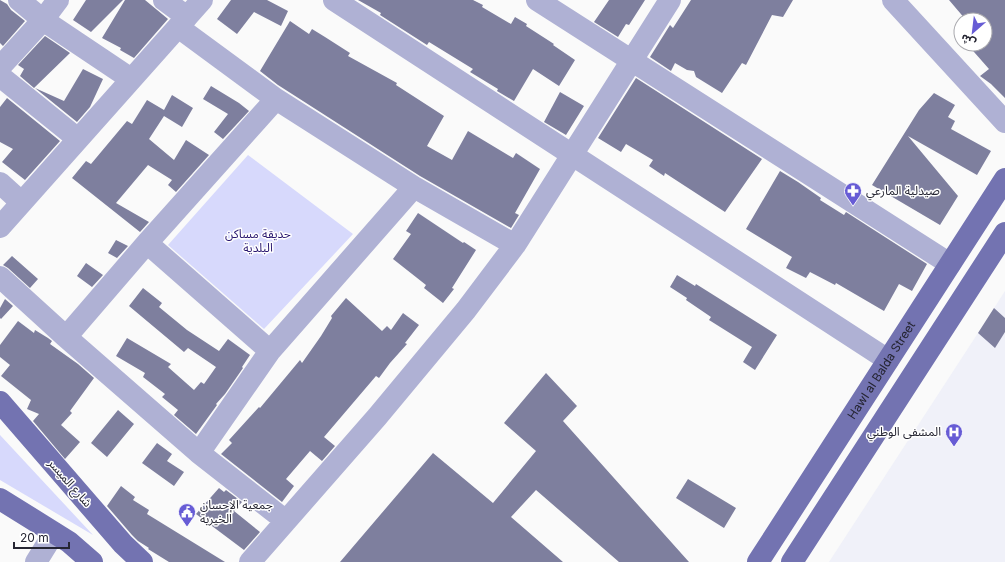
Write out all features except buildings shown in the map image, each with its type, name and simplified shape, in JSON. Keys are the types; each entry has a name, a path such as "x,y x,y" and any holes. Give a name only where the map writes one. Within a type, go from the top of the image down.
{"main road":[{"name":"Hawl al Balda Street","path":"758,562 1005,179"},
{"path":"792,562 1005,233"},
{"name":"شارع الميسر","path":"0,402 123,544 142,562"},
{"path":"0,499 69,542 92,562"}],"street":[{"path":"19,0 43,20 131,79"},
{"path":"0,67 43,20 58,0"},
{"path":"164,0 182,22 276,99 414,188 514,245"},
{"path":"0,227 202,0"},
{"path":"334,0 888,360"},
{"path":"537,0 950,264"},
{"path":"250,562 372,423 466,310 514,245 670,0"},
{"path":"893,0 1005,122"},
{"path":"0,76 78,139"},
{"path":"66,337 147,243 276,99"},
{"path":"0,183 21,202"},
{"path":"199,453 270,351 414,188"},
{"path":"147,243 270,351"},
{"path":"0,277 66,337 199,453 286,521"},
{"path":"36,562 54,533"}],"shaded area":[{"name":"المشفى الوطني","path":"1005,291 1005,562 829,562 978,333"}],"green space":[{"name":"حديقة مساكن البلدية","path":"248,155 353,234 264,329 168,245"},
{"path":"0,435 93,535 0,480"}],"place":[{"name":"صيدلية المارعي","path":"853,206"},
{"name":"المشفى الوطني","path":"954,447"},
{"name":"جمعية الإحسان الخيرية","path":"187,527"}]}
